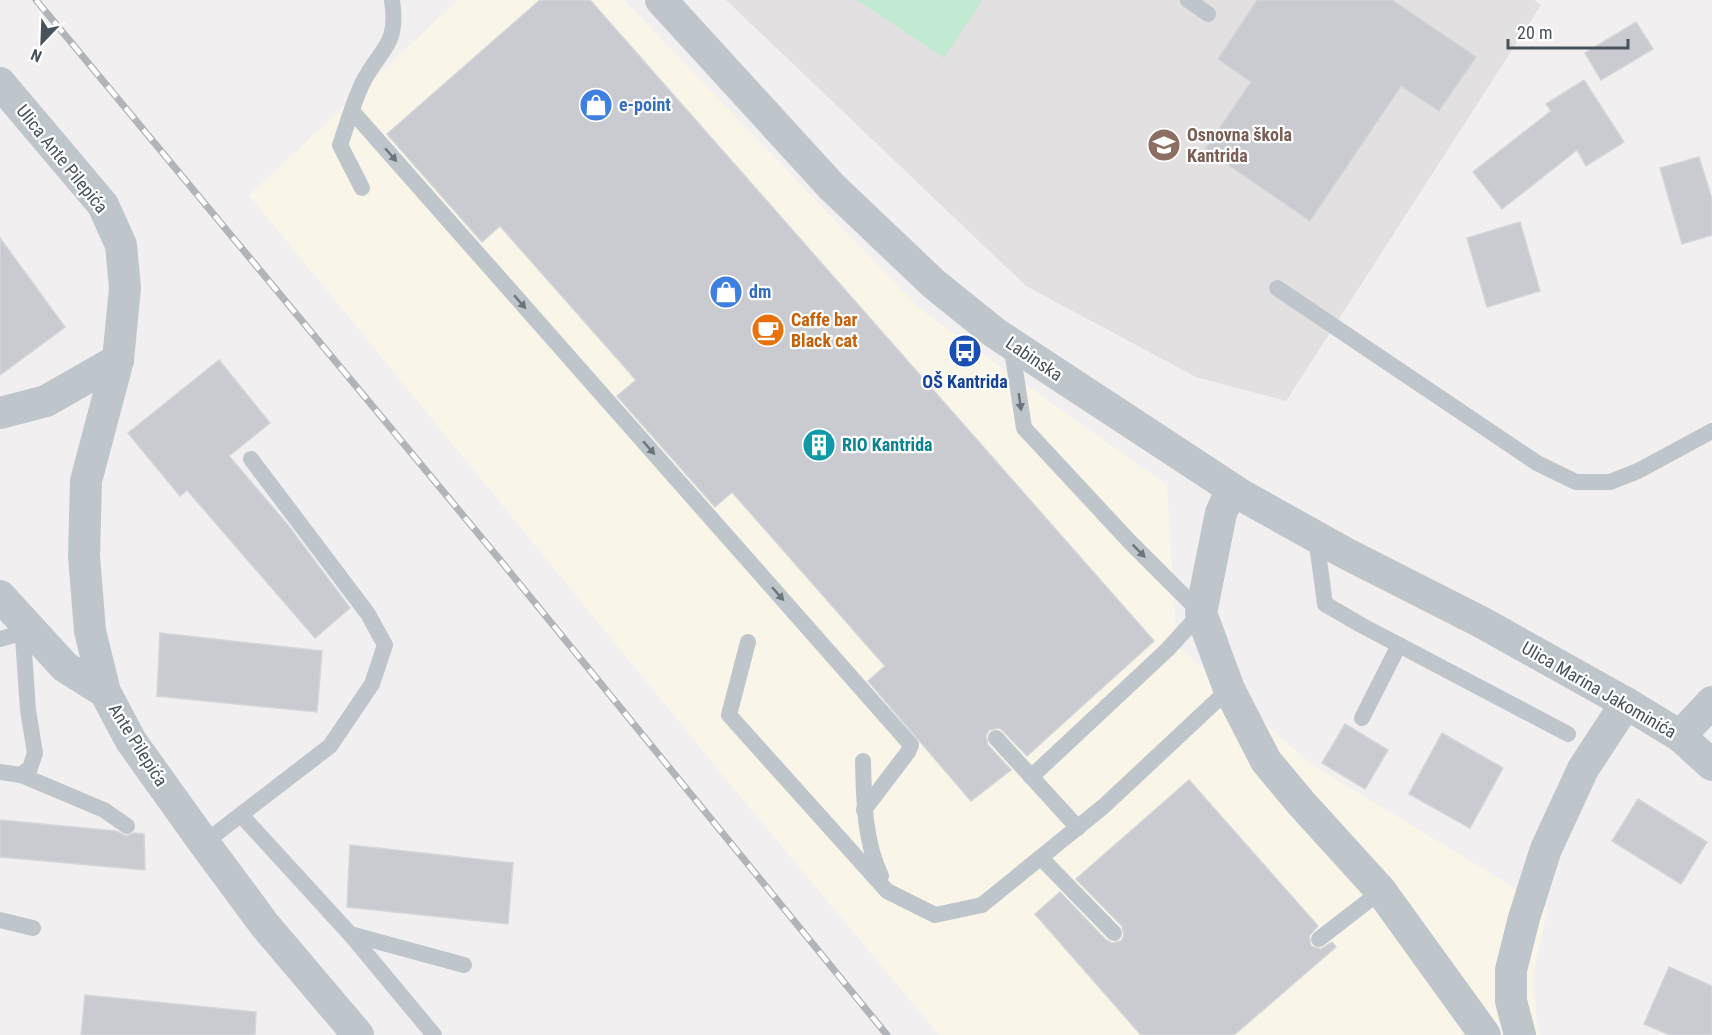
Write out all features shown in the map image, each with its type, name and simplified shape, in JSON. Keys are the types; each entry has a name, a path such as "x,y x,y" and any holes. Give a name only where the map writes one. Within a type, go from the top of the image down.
{"street":[{"name":"Labinska","path":"661,0 832,188 933,284 1011,344 1232,489 1316,537 1480,622"},
{"name":"Ulica Ante Pilepića","path":"0,83 103,205 121,245 125,288 118,360"},
{"path":"0,412 46,401 118,360"},
{"name":"Ante Pilepića","path":"118,360 86,481 84,556 90,631 105,692 131,741 204,843 264,924 349,1031"},
{"path":"1232,489 1221,513 1201,613 1229,689 1266,762 1381,891 1485,1035"},
{"path":"0,596 14,630 65,667 105,692"},
{"name":"Ulica Marina Jakominića","path":"1480,622 1626,703 1680,736 1712,765"},
{"path":"1680,736 1712,702"},
{"path":"1520,1035 1511,1001 1511,970 1546,849 1583,769 1626,703"}],"lane":[{"path":"362,188 340,145 362,83 391,40 395,19 392,0"},
{"path":"1188,0 1208,14"},
{"path":"352,111 911,745 864,810"},
{"path":"1277,288 1537,463 1576,482 1610,482 1655,463 1712,430"},
{"path":"1011,344 1024,428 1130,542 1201,613 1167,650 1031,777"},
{"path":"204,843 330,746 372,684 385,645 368,614 251,459"},
{"path":"1316,537 1325,604 1568,734"},
{"path":"14,630 35,753 30,768 21,775"},
{"path":"748,642 729,715 887,891 935,915 982,905 1078,828 1181,736 1229,689"},
{"path":"1362,718 1399,645"},
{"path":"996,738 1078,828"},
{"path":"863,760 864,810 873,860 887,891"},
{"path":"0,772 21,775 104,810 127,826"},
{"path":"241,815 350,934 434,1035"},
{"path":"1041,858 1114,933"},
{"path":"1319,939 1381,891"},
{"path":"0,920 33,927"},
{"path":"350,934 464,965"}],"shaded area":[{"path":"458,0 624,0 919,308 1167,485 1177,645 1311,764 1548,908 1533,977 1540,1035 939,1035 734,789 249,195"},
{"name":"Osnovna škola Kantrida","path":"726,0 1534,0 1541,5 1286,401 1196,377 1026,286"}],"green space":[{"path":"857,0 983,0 944,58"}],"building":[{"name":"RIO Kantrida","path":"540,0 590,0 1154,641 1027,756 999,728 989,730 986,735 988,745 1011,770 971,801 868,681 885,666 732,492 715,507 617,396 636,380 500,226 482,242 387,134"},
{"path":"1257,0 1392,0 1476,57 1439,111 1401,86 1310,221 1205,149 1251,82 1218,59"},
{"path":"1636,22 1653,49 1601,80 1585,53"},
{"path":"1584,80 1624,142 1586,166 1577,150 1502,209 1473,172 1551,111 1546,104"},
{"path":"1699,157 1712,199 1712,235 1682,244 1660,168"},
{"path":"1520,222 1540,291 1487,307 1467,238"},
{"path":"0,238 65,327 0,375"},
{"path":"219,360 270,423 229,456 287,524 350,608 315,638 187,490 180,496 128,433"},
{"path":"160,633 322,651 317,712 157,696"},
{"path":"1345,724 1388,750 1365,789 1322,763"},
{"path":"1442,733 1503,768 1470,828 1409,794"},
{"path":"1189,780 1318,926 1309,936 1311,946 1321,949 1332,942 1336,947 1234,1035 1141,1035 1035,914 1060,892 1106,940 1112,943 1121,941 1124,935 1122,926 1076,879"},
{"path":"1638,799 1707,842 1681,884 1612,841"},
{"path":"0,820 116,831 126,836 134,833 144,834 145,870 0,857"},
{"path":"350,845 513,863 508,924 347,907"},
{"path":"1669,967 1712,986 1712,1035 1670,1035 1644,1024"},
{"path":"85,995 256,1012 255,1035 81,1035"}],"railway":[{"path":"36,0 505,566 887,1035"}],"place":[{"name":"e-point","path":"596,105"},
{"name":"Osnovna škola Kantrida","path":"1164,145"},
{"name":"dm","path":"726,292"},
{"name":"Caffe bar Black cat","path":"768,330"},
{"name":"OŠ Kantrida","path":"965,351"},
{"name":"RIO Kantrida","path":"819,445"}]}
